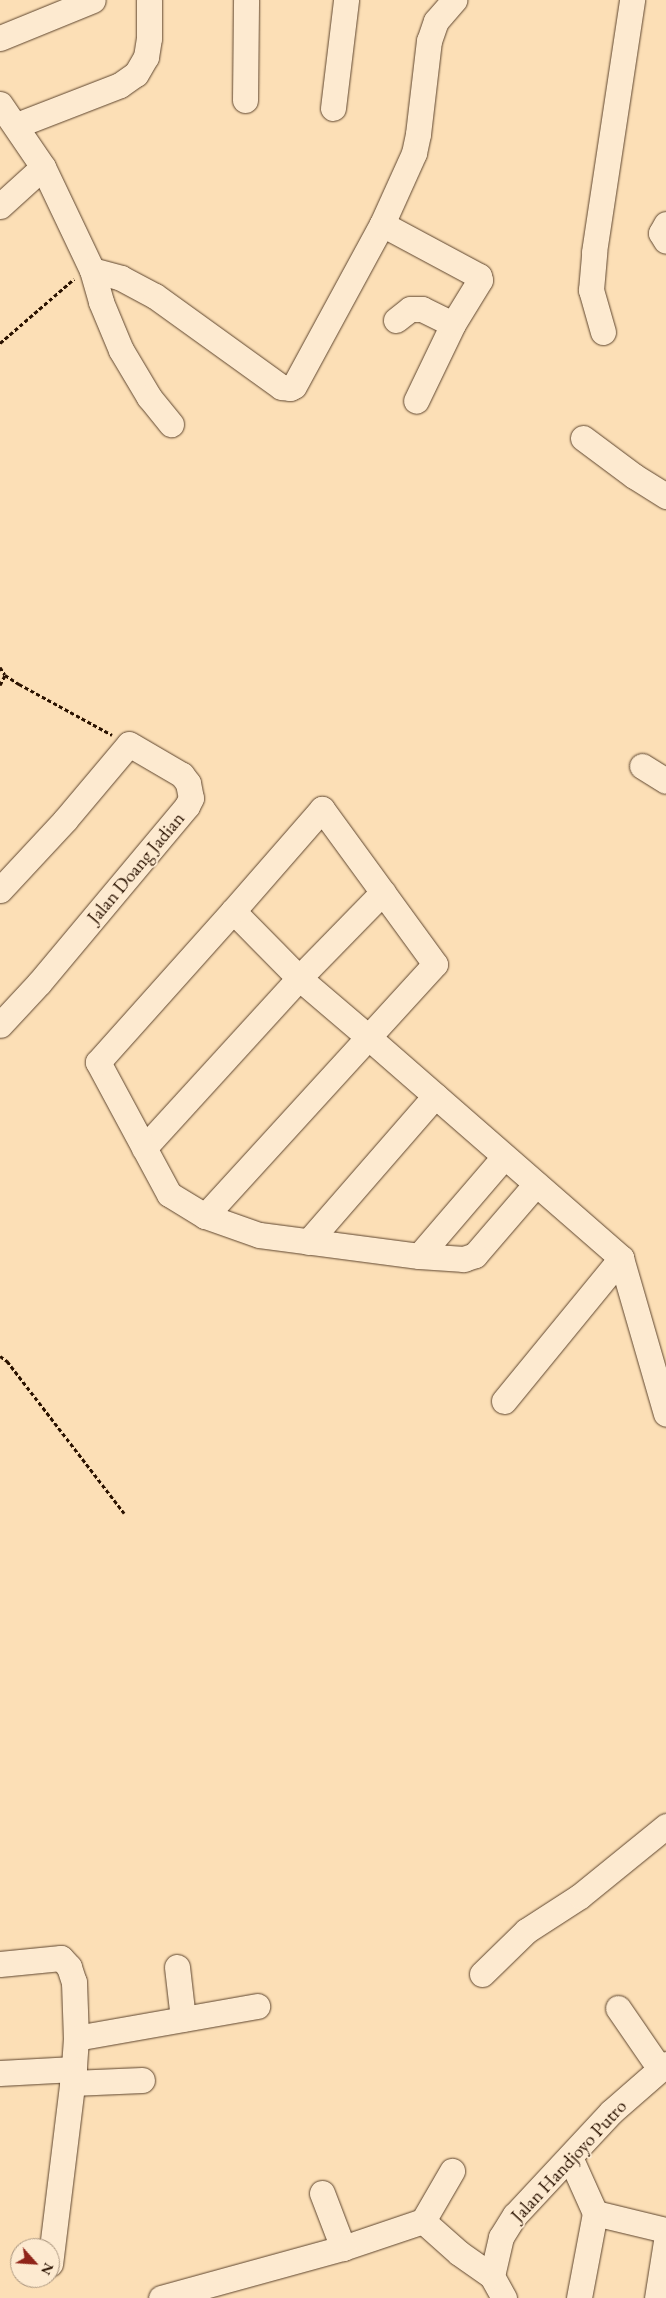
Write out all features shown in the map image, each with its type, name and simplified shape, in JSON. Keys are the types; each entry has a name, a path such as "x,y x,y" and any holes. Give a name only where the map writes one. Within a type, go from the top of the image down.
{"street":[{"path":"0,38 93,0"},
{"path":"17,125 120,85 136,74 141,69 146,57 149,38 149,0"},
{"path":"245,100 246,0"},
{"path":"333,108 346,0"},
{"path":"91,268 121,278 155,296 280,387 290,388 298,380 382,224 416,145 432,29 441,13 454,0"},
{"path":"603,332 592,290 594,252 632,0"},
{"path":"0,104 17,125 43,166 91,268 121,350 141,384 171,424"},
{"path":"0,206 43,166"},
{"path":"382,224 479,276 480,280 453,324 416,401"},
{"path":"666,224 661,233 666,241"},
{"path":"396,320 410,310 422,309 453,324"},
{"path":"583,438 634,476 666,496"},
{"path":"0,890 65,820 130,744"},
{"name":"Jalan Doang Jadian","path":"0,1024 39,983 187,806 191,790 182,775 130,744"},
{"path":"642,766 666,781"},
{"path":"205,1216 435,964 322,809 98,1062 169,1194 205,1216 259,1235 419,1256 464,1259 475,1255 536,1184"},
{"path":"144,1148 299,978 383,892"},
{"path":"233,911 299,978 621,1258 666,1414"},
{"path":"308,1242 435,1096"},
{"path":"419,1256 504,1157"},
{"path":"504,1401 621,1258"},
{"path":"482,1974 526,1931 580,1896 658,1825"},
{"path":"0,1964 61,1958 69,1966 74,1982 76,2038 73,2076 53,2238"},
{"path":"177,1967 183,2019"},
{"path":"76,2038 256,2006"},
{"path":"618,2008 663,2067"},
{"name":"Jalan Handjoyo Putro","path":"492,2276 501,2237 515,2215 611,2112 663,2067"},
{"path":"0,2073 142,2080"},
{"path":"570,2157 595,2213 579,2298"},
{"path":"161,2298 343,2248 423,2221 452,2171"},
{"path":"322,2193 343,2248"},
{"path":"595,2213 666,2230"},
{"path":"423,2221 459,2252 492,2276 504,2298"},
{"path":"657,2298 666,2241"}],"path":[{"path":"0,343 91,268"},
{"path":"0,667 5,675 130,744"},
{"path":"0,685 5,675"},
{"path":"0,1356 7,1362 124,1513"}]}
